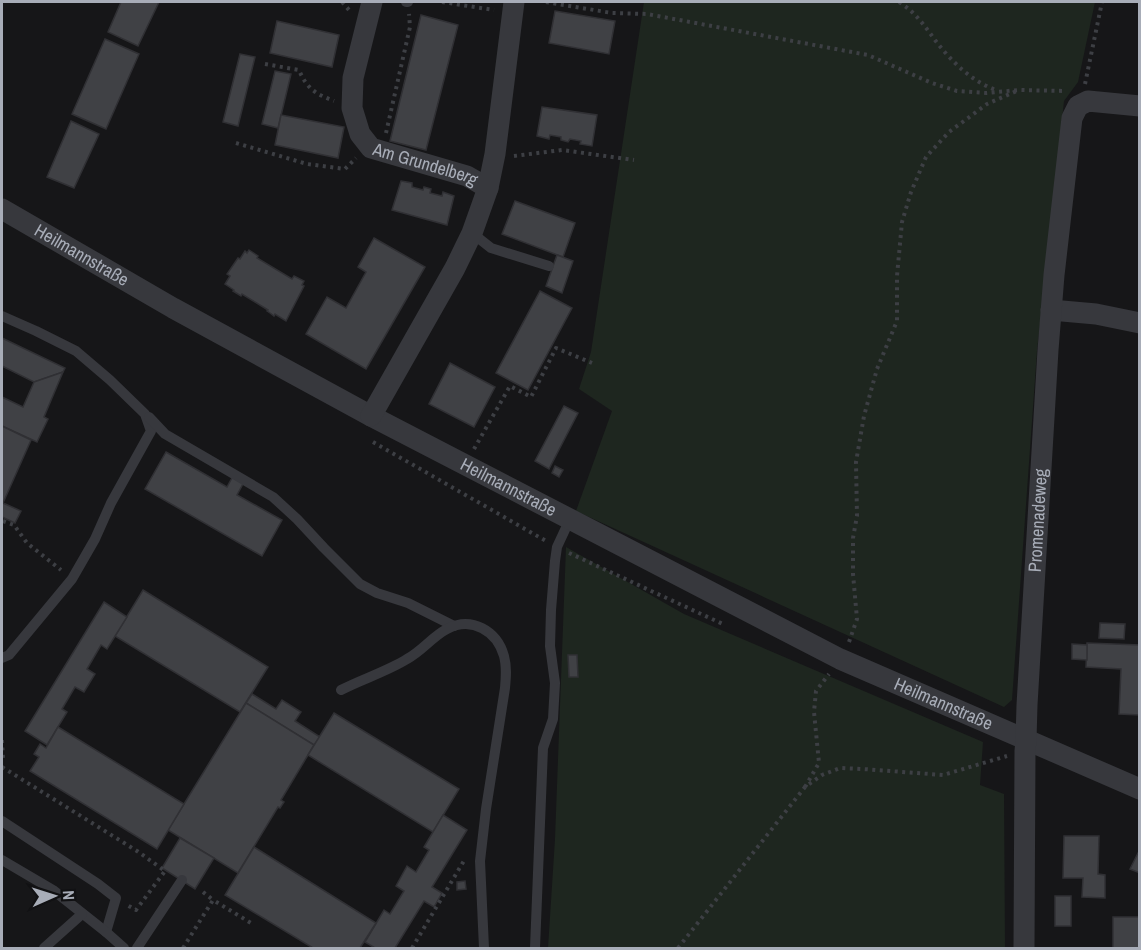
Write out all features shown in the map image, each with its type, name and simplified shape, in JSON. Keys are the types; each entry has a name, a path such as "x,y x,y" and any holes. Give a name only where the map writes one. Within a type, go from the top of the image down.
{"street":[{"name":"Am Grundelberg","path":"372,2 353,78 352,108 360,134 376,149 467,176 488,188"},
{"name":"Am Grundelberg","path":"371,417 455,268 488,188 495,154 513,7"},
{"path":"1081,97 1140,106"},
{"name":"Promenadeweg","path":"1023,948 1025,746 1042,442 1051,310 1072,117 1081,97"},
{"name":"Heilmannstraße","path":"2,210 371,417 840,659 1025,746 1140,789"},
{"path":"1051,310 1096,314 1140,322"}],"lane":[{"path":"471,233 491,248 549,266"},
{"path":"2,316 76,351 110,380 165,434 273,497 360,584 377,593 408,603 454,626"},
{"path":"2,658 9,655 72,579 151,430 145,414"},
{"path":"535,948 543,748 553,718 555,683 550,645 555,561 557,547 570,519"},
{"path":"340,690 410,658 445,630 459,623 482,628 496,639 504,655 507,669 480,861 484,948"},
{"path":"2,821 117,898 106,932"},
{"path":"2,860 53,890 124,948"},
{"path":"137,948 182,880"},
{"path":"44,948 82,914"}],"path":[{"path":"236,143 306,164 345,170 356,157 376,149 410,27 407,2"},
{"path":"442,2 513,7"},
{"path":"546,2 612,13 647,14 868,55 957,91 986,93 1019,90 1081,97"},
{"path":"899,2 920,19 935,40 965,73 1000,92"},
{"path":"1091,55 1102,2"},
{"path":"265,64 298,70 304,82 318,95 352,108"},
{"path":"678,948 805,787 819,763 814,712 816,691 840,659 857,619 853,574 853,538 857,516 856,462 864,416 877,369 897,321 897,276 902,222 910,192 926,157 949,132 987,104 1019,90"},
{"path":"495,154 514,156 562,150 634,160"},
{"path":"465,465 510,386 531,397 556,348 592,363"},
{"path":"3,521 14,525 27,543 72,579"},
{"path":"2,740 2,764 165,871 136,910 117,898"},
{"path":"805,787 822,775 840,768 943,775 1025,746"},
{"path":"412,948 484,831"},
{"path":"203,892 251,922"},
{"path":"183,948 213,900"}],"shaded area":[{"path":"644,2 1095,2 1078,82 1064,101 1037,351 1012,700 1004,707 576,511 612,411 579,389 591,352"},
{"path":"566,547 684,614 983,742 980,785 1004,794 1005,948 548,948 555,839"}],"building":[{"path":"121,2 159,2 138,46 108,32"},
{"path":"555,11 615,21 609,54 549,43"},
{"path":"421,15 458,25 426,150 390,141"},
{"path":"277,21 339,35 332,67 270,53"},
{"path":"105,39 139,54 106,129 72,114"},
{"path":"240,54 255,57 238,126 223,122"},
{"path":"275,71 291,74 278,128 262,124"},
{"path":"542,107 597,115 592,146 570,139 568,142 561,140 561,137 550,135 549,139 537,136"},
{"path":"281,115 344,127 338,158 275,145"},
{"path":"71,121 99,134 74,188 47,177"},
{"path":"401,181 412,183 412,187 423,190 424,187 431,189 430,193 442,196 443,192 454,196 447,225 392,210"},
{"path":"515,201 575,223 563,257 502,234"},
{"path":"374,238 425,267 366,369 306,334 327,297 346,308 366,272 358,267"},
{"path":"249,250 258,256 257,258 292,279 294,276 304,281 302,285 304,286 286,321 275,314 274,316 242,294 241,296 225,284 230,276 227,274 238,258 240,259 245,251 247,253"},
{"path":"557,255 573,261 562,293 546,286"},
{"path":"540,291 572,308 528,390 496,373"},
{"path":"2,338 65,368 63,372 34,382 2,366"},
{"path":"450,363 495,387 474,427 429,404"},
{"path":"63,372 44,417 48,419 37,442 2,426 2,397 23,407 34,382"},
{"path":"564,406 578,413 549,469 535,461"},
{"path":"2,426 31,440 3,503 21,511 15,523 2,517"},
{"path":"166,452 227,487 233,476 244,482 237,495 282,520 262,556 145,489"},
{"path":"555,466 563,470 559,477 552,473"},
{"path":"143,590 268,667 240,712 115,636"},
{"path":"104,602 127,617 107,649 101,645 87,669 95,674 84,692 75,687 62,709 67,712 47,745 25,731"},
{"path":"1100,623 1125,624 1124,639 1099,638"},
{"path":"1087,643 1140,645 1140,715 1119,714 1121,669 1086,667"},
{"path":"1072,644 1087,645 1087,660 1072,659"},
{"path":"568,655 577,655 578,677 569,677"},
{"path":"252,694 276,709 282,700 301,712 295,721 320,737 314,745 246,703"},
{"path":"246,703 314,745 281,800 284,802 280,808 278,807 238,873 168,830"},
{"path":"334,713 459,789 433,832 308,755"},
{"path":"58,727 184,804 157,849 30,771 39,757 34,754 40,744 46,748"},
{"path":"443,815 467,830 432,887 442,893 434,907 424,901 395,948 375,948 365,942 384,910 390,914 404,891 396,886 407,866 416,872 429,850 424,847"},
{"path":"1064,836 1099,836 1098,874 1105,875 1105,898 1082,897 1083,878 1063,878"},
{"path":"180,838 214,858 195,889 162,868"},
{"path":"254,847 376,923 360,948 313,948 225,895"},
{"path":"1140,849 1140,873 1130,869"},
{"path":"465,881 466,889 457,890 457,882"},
{"path":"1055,896 1071,896 1071,926 1055,926"},
{"path":"1113,917 1140,917 1140,948 1113,948"}]}
